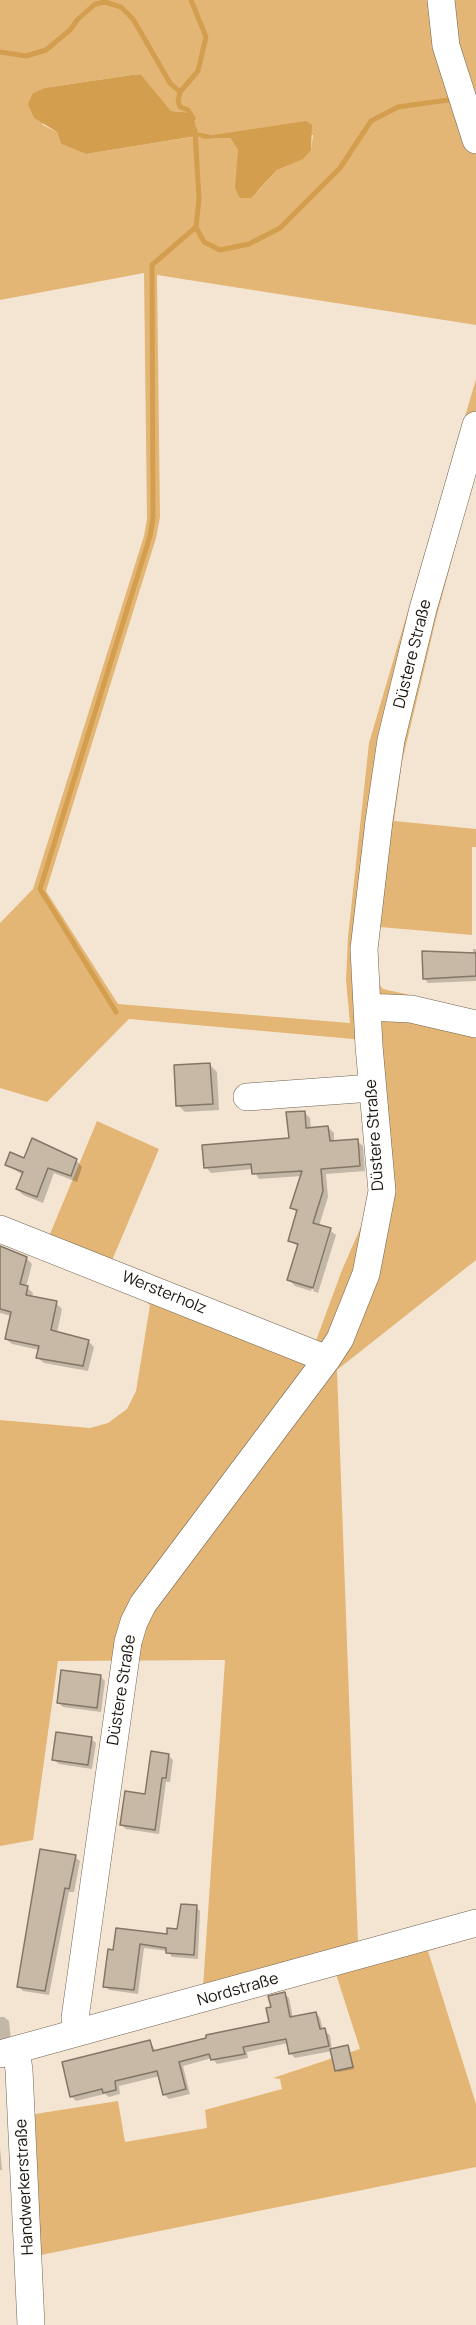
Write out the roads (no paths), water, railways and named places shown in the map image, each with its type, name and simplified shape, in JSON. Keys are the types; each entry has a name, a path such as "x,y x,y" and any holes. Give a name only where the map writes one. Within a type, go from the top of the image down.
{"street":[{"path":"441,0 446,46 476,140"},
{"name":"Düstere Straße","path":"78,2032 75,2018 126,1654 134,1622 142,1604 327,1359 340,1339 366,1274 382,1191 372,1088 365,934 391,740 423,609 476,425"},
{"path":"367,1007 411,1009 476,1024"},
{"path":"247,1097 372,1088"},
{"name":"Wersterholz","path":"0,1229 327,1359"},
{"name":"Nordstraße","path":"8,2052 476,1923"},
{"name":"Handwerkerstraße","path":"8,2052 19,2070 31,2325"}],"waterway":[{"path":"180,92 198,71 206,37 191,0"},
{"path":"0,52 26,56 46,50 70,30 78,19 95,4 105,2 121,7 133,19 170,83 180,92 178,101 180,107 188,110 193,118"},
{"path":"195,130 199,199 196,227 204,242 220,250 249,244 280,228 340,168 371,121 398,107 455,99"},
{"path":"116,1012 40,889 150,536 153,517 152,265 196,227"}]}
